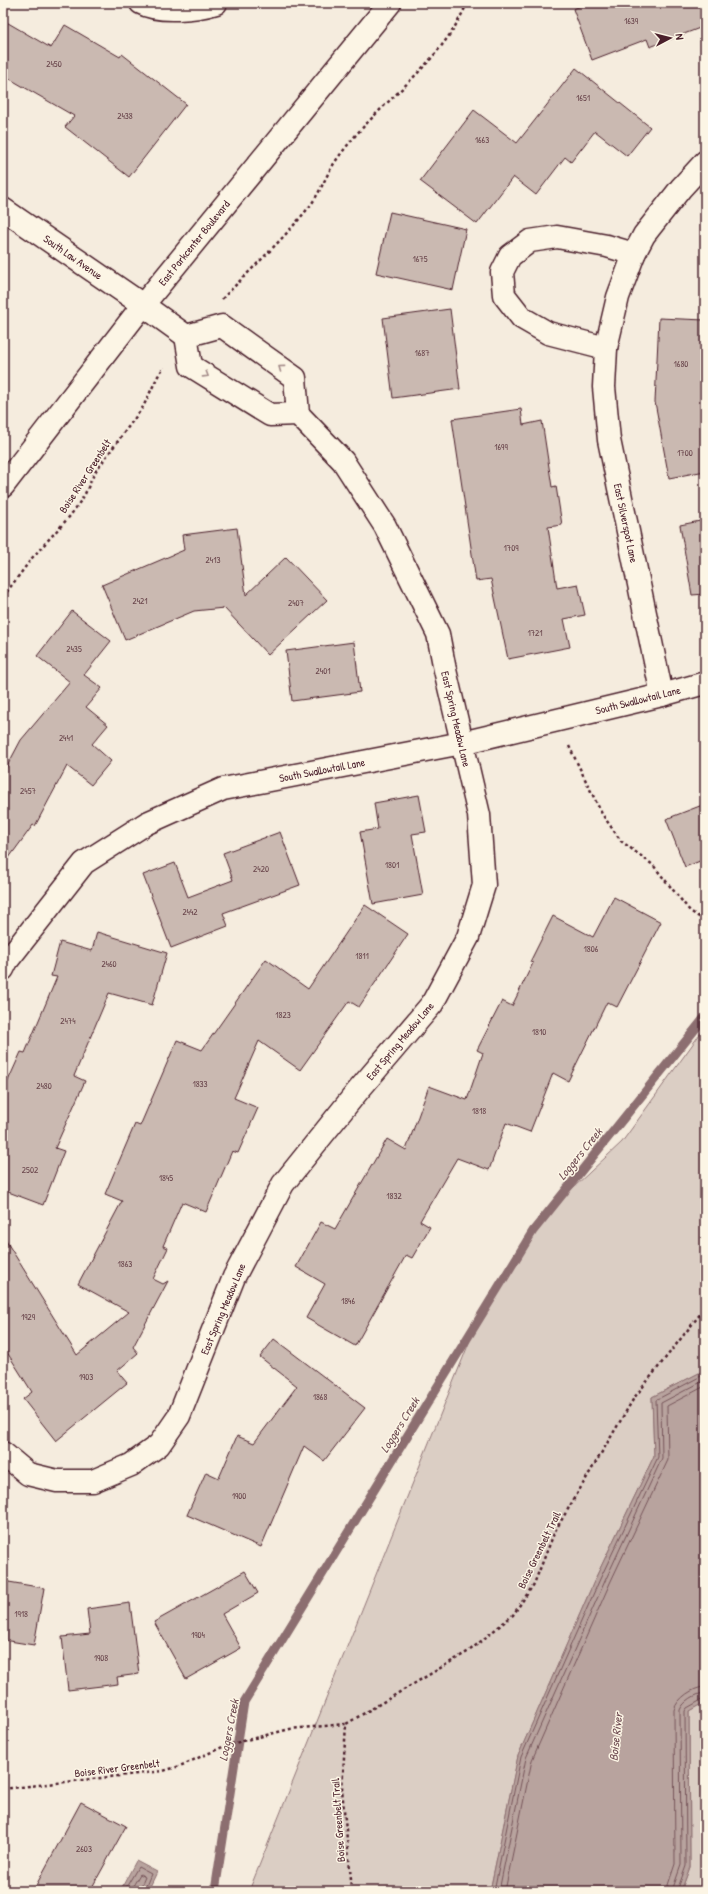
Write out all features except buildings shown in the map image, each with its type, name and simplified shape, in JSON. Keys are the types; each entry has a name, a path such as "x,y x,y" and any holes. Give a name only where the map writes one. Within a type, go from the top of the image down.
{"street":[{"path":"141,3 172,9 209,5"},
{"name":"East Parkcenter Boulevard","path":"3,486 143,305 390,3"},
{"name":"East Silverspot Lane","path":"662,695 609,440 604,387 606,348 618,297 634,254 644,235 681,188 705,162"},
{"name":"South Law Avenue","path":"3,209 143,305"},
{"path":"606,348 548,333 522,318 504,295 502,272 510,256 530,241 557,237 607,246 634,254"},
{"path":"143,305 186,336 191,366 270,415 298,414 295,378 222,326 186,336"},
{"name":"East Spring Meadow Lane","path":"3,1453 28,1474 57,1481 94,1481 131,1465 159,1445 179,1416 234,1277 283,1184 357,1092 432,1004 468,937 484,885 479,815 438,634 388,532 343,461 298,414"},
{"name":"South Swallowtail Lane","path":"3,969 7,960 84,862 147,823 223,789 462,743 662,695 705,683"}],"path":[{"path":"229,292 281,240 310,207 322,188 330,171 354,137 426,65 444,44 455,28 467,3"},
{"name":"Boise River Greenbelt","path":"3,597 32,558 70,516 84,496 101,462 143,407 158,376"},
{"path":"567,740 602,814 621,841 653,865 690,911 705,921"},
{"name":"Boise Greenbelt Trail","path":"227,1745 290,1729 346,1724 469,1650 512,1615 534,1584 555,1532 634,1398 705,1308"},
{"name":"Boise Greenbelt Trail","path":"346,1724 342,1790 350,1891"},
{"name":"Boise River Greenbelt","path":"3,1789 163,1771 180,1766 227,1745"}],"shaded area":[{"path":"705,1027 705,1370 652,1397 654,1456 596,1577 518,1756 490,1891 249,1891 483,1308 543,1216 622,1142"},
{"path":"704,1701 705,1891 681,1891 690,1867 689,1711"}],"water":[{"name":"Boise River","path":"705,1370 705,1702 689,1711 690,1867 681,1891 490,1891 518,1756 596,1577 654,1456 652,1397"},
{"path":"136,1861 157,1872 148,1891 120,1891"}],"waterway":[{"name":"Loggers Creek","path":"215,1891 244,1702 533,1231 705,1017"}]}
